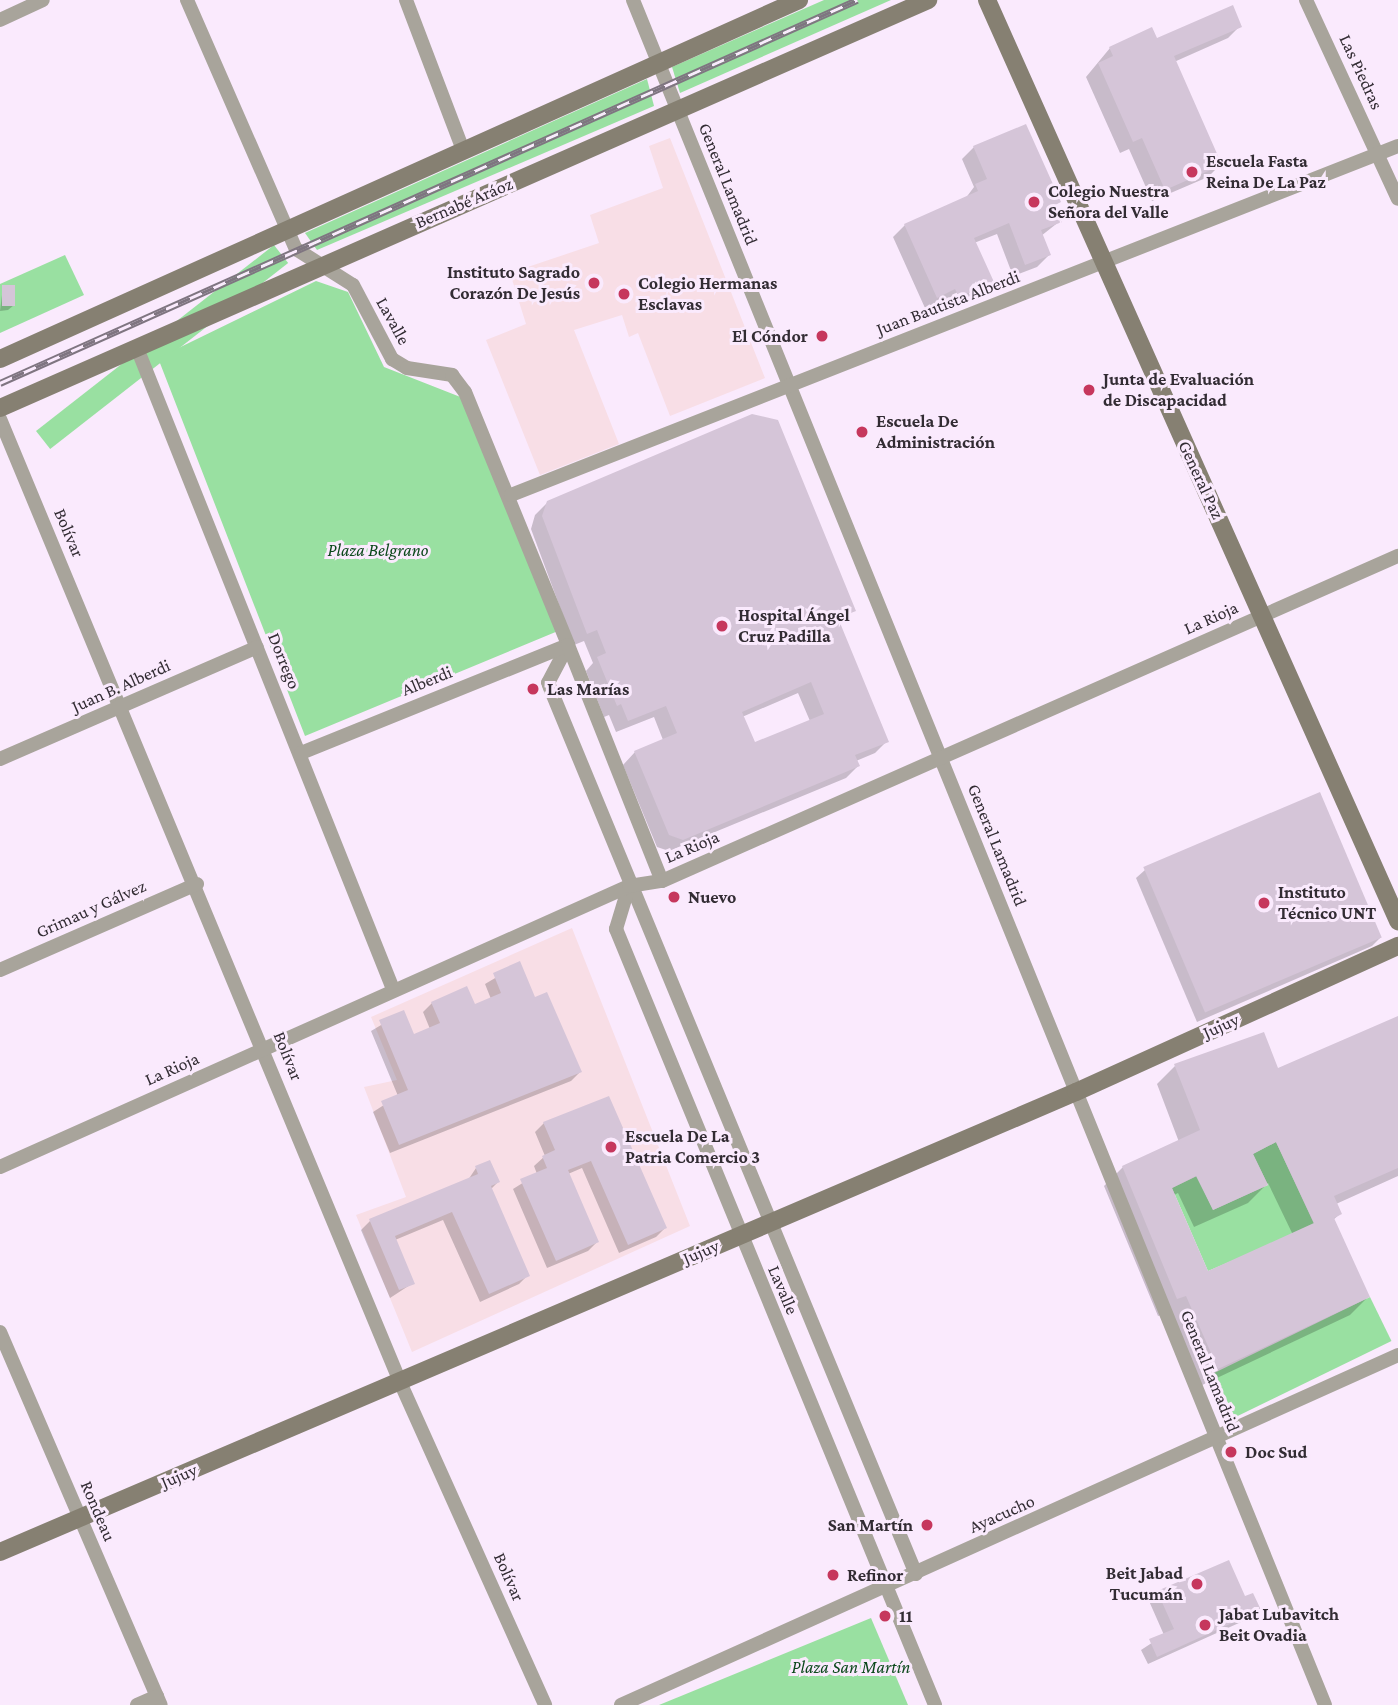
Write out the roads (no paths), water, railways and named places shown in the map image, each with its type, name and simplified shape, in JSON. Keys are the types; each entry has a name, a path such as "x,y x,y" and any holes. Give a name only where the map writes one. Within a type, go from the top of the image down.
{"street":[{"path":"0,20 43,0"},
{"name":"Lavalle","path":"187,0 296,249 320,265 344,275 353,285 392,359 407,368 452,375 465,392 511,495 662,881"},
{"path":"406,0 463,150"},
{"name":"General Lamadrid","path":"633,0 1325,1705"},
{"path":"0,359 799,0"},
{"name":"Bernabé Aráoz","path":"0,408 320,265 678,112 928,0"},
{"name":"General Paz","path":"987,0 1102,264 1263,615 1398,920"},
{"name":"Las Piedras","path":"1306,0 1398,199"},
{"name":"Juan Bautista Alberdi","path":"511,495 1398,146"},
{"name":"Dorrego","path":"137,348 393,989"},
{"name":"Bolívar","path":"0,419 197,884 400,1382 545,1705"},
{"name":"La Rioja","path":"0,1167 393,989 629,886 662,881 942,761 1398,556"},
{"name":"Lavalle","path":"568,645 548,684 629,886 916,1574"},
{"name":"Alberdi","path":"300,753 568,645"},
{"name":"Juan B. Alberdi","path":"0,759 257,648"},
{"name":"Grimau y Gálvez","path":"0,970 197,884"},
{"name":"Lavalle","path":"629,886 616,929 739,1236 935,1705"},
{"name":"Jujuy","path":"0,1552 1076,1092 1398,946"},
{"name":"Rondeau","path":"0,1332 159,1701"},
{"name":"Ayacucho","path":"621,1705 1398,1355"},
{"path":"137,1705 159,1701"}],"railway":[{"path":"0,383 857,0"}],"place":[{"name":"Escuela Fasta Reina De La Paz","path":"1192,172"},
{"name":"Colegio Nuestra Señora del Valle","path":"1034,202"},
{"name":"Instituto Sagrado Corazón De Jesús","path":"594,283"},
{"name":"Colegio Hermanas Esclavas","path":"624,294"},
{"name":"El Cóndor","path":"822,336"},
{"name":"Junta de Evaluación de Discapacidad","path":"1089,390"},
{"name":"Escuela De Administración","path":"862,432"},
{"name":"Hospital Ángel Cruz Padilla","path":"722,626"},
{"name":"Las Marías","path":"533,689"},
{"name":"Nuevo","path":"674,897"},
{"name":"Instituto Técnico UNT","path":"1264,903"},
{"name":"Escuela De La Patria Comercio 3","path":"611,1147"},
{"name":"Doc Sud","path":"1231,1452"},
{"name":"San Martín","path":"927,1525"},
{"name":"Refinor","path":"833,1575"},
{"name":"Beit Jabad Tucumán","path":"1197,1584"},
{"name":"11","path":"885,1616"},
{"name":"Jabat Lubavitch Beit Ovadia","path":"1205,1625"}],"park label":[{"name":"Plaza Belgrano","path":"378,550"},
{"name":"Plaza San Martín","path":"851,1667"}]}
